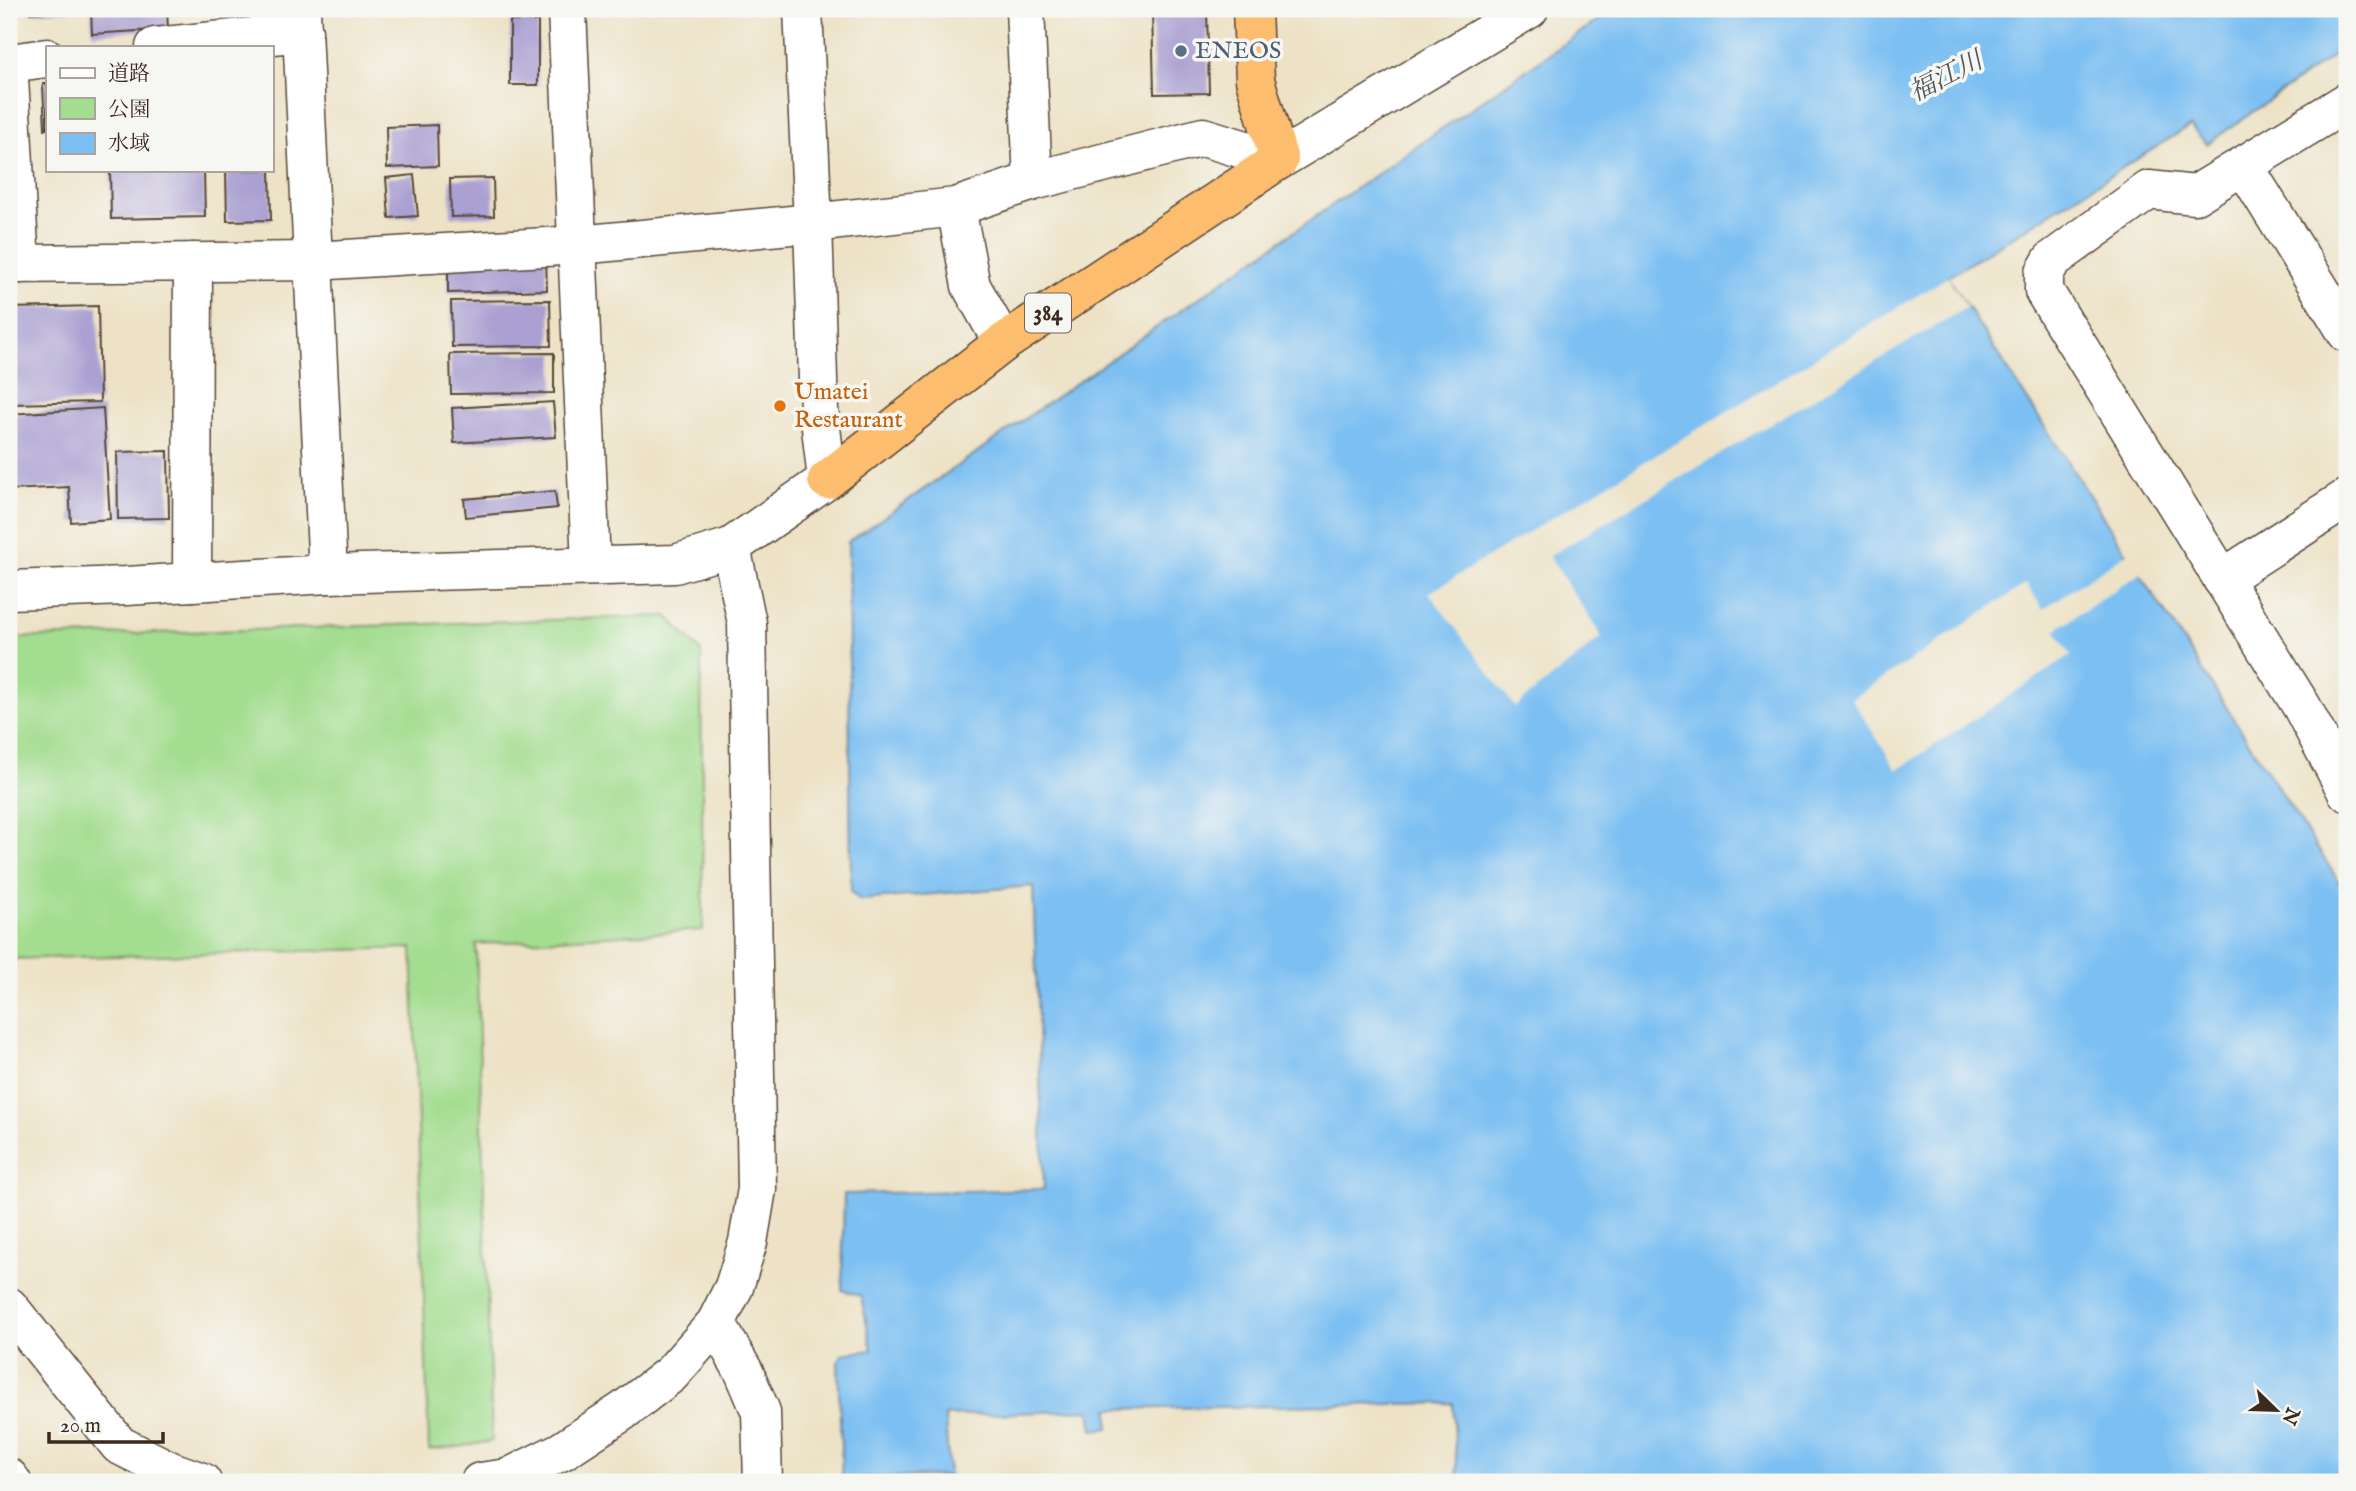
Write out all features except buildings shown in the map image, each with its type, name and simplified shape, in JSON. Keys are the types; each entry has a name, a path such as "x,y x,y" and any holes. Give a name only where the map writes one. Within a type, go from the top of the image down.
{"highway":[{"path":"1252,9 1255,80 1279,160"},
{"name":"384","path":"827,480 1003,343 1279,160"}],"street":[{"path":"567,9 591,565"},
{"path":"9,590 328,574 675,564 731,547 827,480 818,410 803,9"},
{"path":"1025,9 1033,181"},
{"path":"9,79 15,264 313,261 578,245 956,207 1033,181 1203,137 1279,160 1529,9"},
{"path":"160,46 302,20 328,574"},
{"path":"9,62 46,58"},
{"path":"2347,102 2195,195 2149,190 2052,260 2044,274 2044,291 2053,308 2302,707 2347,792"},
{"path":"2244,166 2347,333"},
{"path":"956,207 971,286 1003,343"},
{"path":"192,582 193,262"},
{"path":"2222,579 2347,498"},
{"path":"498,1481 562,1451 624,1411 671,1374 716,1323 734,1287 748,1242 757,1189 747,623 731,547"},
{"path":"9,1307 146,1482"},
{"path":"716,1323 744,1372 761,1412 763,1482"},
{"path":"119,1446 202,1482"}],"green space":[{"path":"667,616 701,652 703,930 476,944 492,1441 429,1450 412,948 9,959 9,638"}],"water":[{"name":"福江川","path":"1614,9 2347,9 2347,46 2207,144 2190,126 1948,277 2347,894 2347,1482 1420,1482 1457,1480 1453,1403 1109,1409 1109,1428 1093,1430 1090,1410 945,1416 949,1476 842,1478 838,1363 842,1354 872,1350 861,1296 842,1290 844,1194 1044,1189 1033,886 860,900 851,892 848,542"}],"pier":[{"path":"1948,277 1967,307 1549,556 1602,637 1515,707 1429,593"},
{"path":"2129,552 2142,572 2055,630 2071,655 1897,770 1852,699 2026,584 2043,609"}],"place":[{"name":"ENEOS","path":"1181,51"},
{"name":"Umatei Restaurant","path":"780,406"}]}
